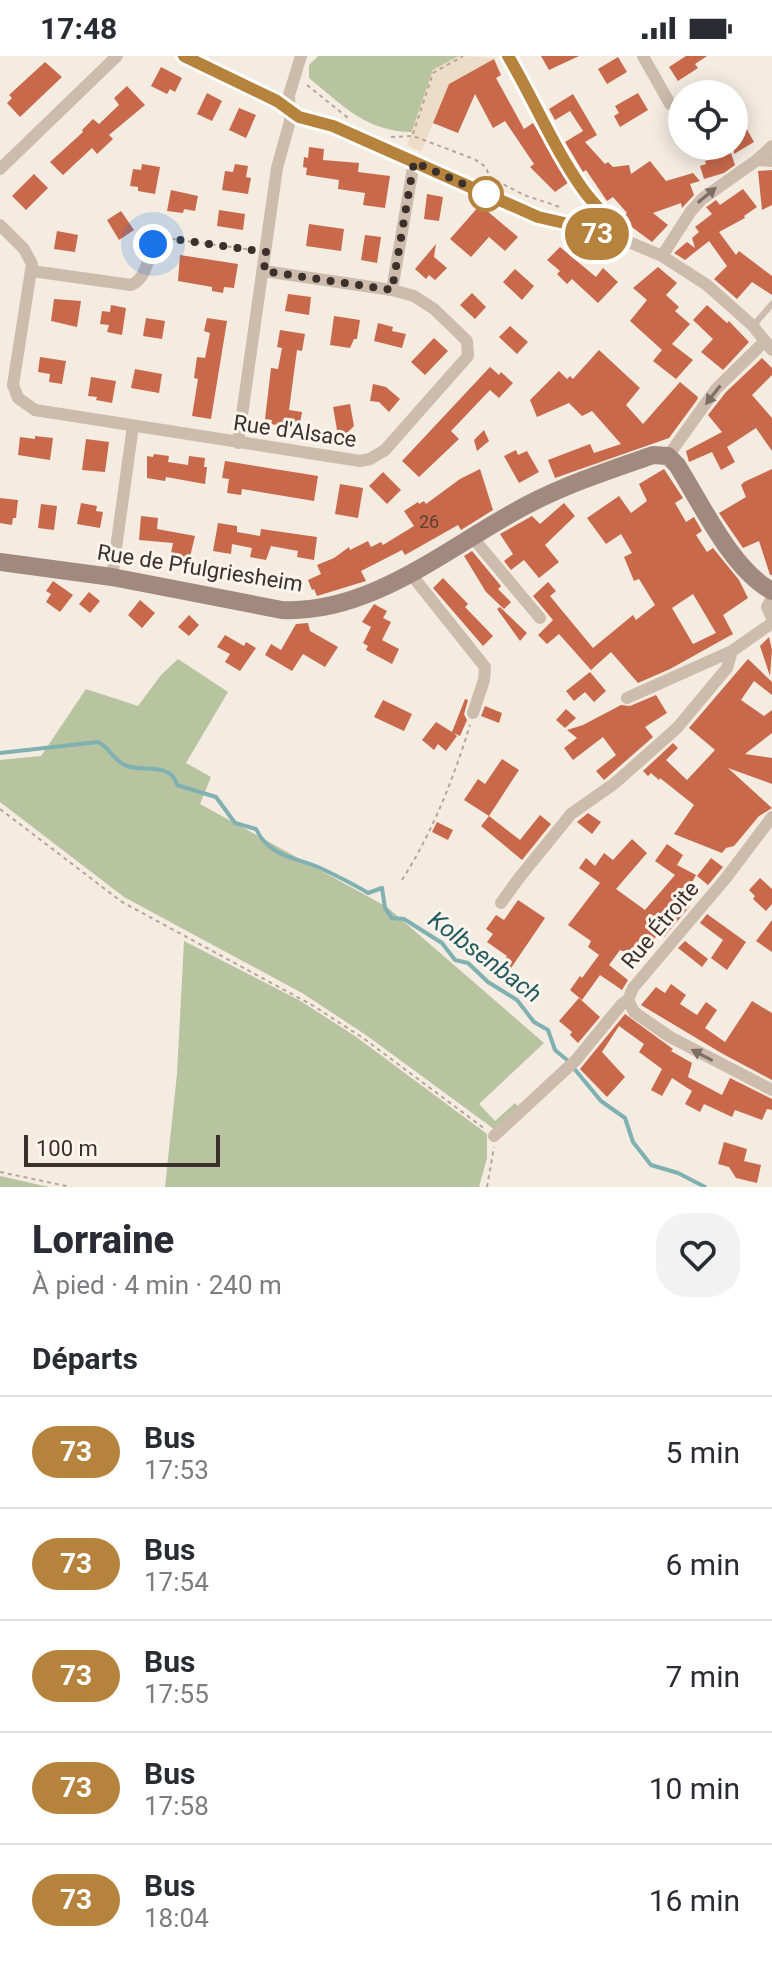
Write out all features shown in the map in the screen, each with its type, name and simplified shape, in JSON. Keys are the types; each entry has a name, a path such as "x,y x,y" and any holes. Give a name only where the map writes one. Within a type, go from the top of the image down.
{"main road":[{"name":"Rue de Pfulgriesheim","path":"0,562 112,577 282,610 307,611 337,605 410,573 562,487 653,455 668,456"},
{"path":"668,456 677,465 734,555 761,585 772,591"}],"street":[{"path":"0,169 117,56"},
{"path":"184,56 288,108 299,117 333,126 538,217 608,238 622,239 662,256 707,285 753,326 769,346 716,389 668,456"},
{"path":"238,443 277,168 290,121 288,108 301,56"},
{"path":"508,56 585,192 612,221 622,239"},
{"path":"643,56 668,100"},
{"path":"662,256 702,199 772,146"},
{"path":"757,160 772,161"},
{"path":"392,290 414,162"},
{"path":"0,225 24,249 32,271 131,285 144,273 153,244"},
{"name":"Rue d'Alsace","path":"32,271 13,377 14,391 29,408 43,412 354,461 370,459 385,450 465,362 469,350 461,335 434,309 414,296 264,271"},
{"path":"112,577 133,426"},
{"path":"473,538 540,618"},
{"path":"410,573 485,667 473,713"},
{"path":"627,698 732,651 772,620 767,607 772,598"},
{"path":"501,903 571,814 615,783 677,728 727,668 732,651"},
{"name":"Rue Étroite","path":"772,817 726,878 633,988 628,1000 634,1012 670,1037 772,1090"},
{"path":"494,1136 571,1064 628,1000"}],"lane":[{"path":"753,326 772,304"}],"path":[{"path":"413,136 433,73 463,56"},
{"path":"293,82 310,85 350,119"},
{"path":"390,137 413,136 474,159 486,167 489,176 495,180 524,195 556,204 568,214"},
{"path":"153,244 167,238 266,252"},
{"path":"402,880 439,812 459,763 473,713"},
{"path":"0,809 122,902 312,1005 363,1038 494,1136 487,1187"},
{"path":"0,1172 71,1187"}],"green space":[{"path":"318,56 459,56 433,70 412,132 396,131 368,122 333,98 309,78 309,65"},
{"path":"178,659 228,692 186,763 211,777 200,804 387,907 544,1043 479,1104 495,1121 515,1103 521,1109 498,1132 366,1035 302,993 124,897 0,802 0,760 41,756 86,689 138,706 161,675"},
{"path":"184,941 299,1000 355,1036 487,1134 487,1158 479,1187 165,1187 177,1074"},
{"path":"0,1176 49,1187 0,1187"}],"shaded area":[{"path":"459,56 496,58 449,84 421,152 407,145 433,70"}],"building":[{"path":"541,56 579,56 549,70"},
{"path":"686,56 707,56 695,64 698,68 680,80 669,67"},
{"path":"618,57 627,72 607,84 598,69"},
{"path":"494,59 501,75 496,78 524,129 533,123 569,182 555,192 530,167 534,164 505,121 493,128 475,94 458,133 433,123 449,84"},
{"path":"45,62 62,77 20,117 7,103 12,98 9,95"},
{"path":"161,67 182,78 175,92 170,89 167,94 151,86"},
{"path":"127,86 145,105 109,135 113,139 97,154 92,148 63,175 50,162 93,119 99,124 119,105 114,98"},
{"path":"207,93 222,101 212,121 197,114"},
{"path":"638,93 648,110 620,127 614,116 619,113 615,106"},
{"path":"573,94 597,135 585,142 605,164 608,162 613,167 629,165 631,174 650,161 666,181 693,173 700,181 690,184 694,195 682,208 681,203 653,213 668,225 652,242 621,219 627,213 613,197 607,201 586,170 583,172 565,142 583,131 570,111 555,120 549,109"},
{"path":"239,108 256,115 246,138 229,130"},
{"path":"748,131 754,142 748,146"},
{"path":"309,147 324,149 323,160 359,163 358,172 390,176 385,208 363,205 365,193 338,189 339,180 306,175 304,157 308,158"},
{"path":"733,160 735,165 724,173 704,179 700,166 706,164 705,161"},
{"path":"142,164 160,167 155,194 130,186 133,169 141,170"},
{"path":"235,164 248,166 246,177 251,178 248,194 222,190 225,171 233,172"},
{"path":"772,170 772,205 762,210 758,171"},
{"path":"34,174 48,188 26,210 12,196"},
{"path":"743,189 757,207 745,218 719,232 736,255 739,251 772,276 772,295 752,282 737,299 714,279 727,266 709,241 685,260 674,253 687,242 695,248 692,238 699,232 695,227 712,214 706,207 716,200 720,205"},
{"path":"171,190 198,196 195,211 167,211"},
{"path":"427,194 443,197 439,221 424,219"},
{"path":"480,205 518,237 505,251 489,237 471,257 450,239"},
{"path":"219,210 245,214 243,230 217,226"},
{"path":"121,211 134,230 119,240 107,220"},
{"path":"309,224 344,229 341,251 306,246"},
{"path":"57,231 78,235 75,252 54,249"},
{"path":"365,235 381,237 377,263 361,260"},
{"path":"436,244 434,257 447,268 435,280 429,275 426,279 415,269"},
{"path":"560,247 596,277 603,268 618,282 598,303 572,279 567,284 557,274 560,271 547,260"},
{"path":"180,255 238,264 234,288 224,287 223,293 212,291 212,287 178,281"},
{"path":"658,267 677,283 666,295 679,307 675,311 690,324 672,344 693,360 676,379 653,361 662,350 630,321 647,300 633,288"},
{"path":"515,269 534,286 522,300 503,282"},
{"path":"472,293 486,307 475,319 460,305"},
{"path":"288,294 311,297 309,315 285,311"},
{"path":"54,299 81,301 77,327 51,321"},
{"path":"111,305 126,308 122,335 107,332 109,325 100,324 102,311 110,312"},
{"path":"707,305 727,323 729,321 749,342 723,370 701,352 713,339 693,320"},
{"path":"334,316 360,320 357,339 350,348 330,345"},
{"path":"146,318 165,321 162,339 143,336"},
{"path":"207,318 227,321 211,419 192,416 198,379 194,378 197,357 205,358 210,333 204,331"},
{"path":"378,323 406,334 402,348 374,341"},
{"path":"510,326 528,342 517,354 499,337"},
{"path":"280,330 305,334 302,351 297,350 289,410 302,412 299,429 271,424 272,420 265,419 271,368 278,369 282,348 277,347"},
{"path":"434,338 448,351 425,375 411,362"},
{"path":"599,350 640,388 626,405 643,424 680,382 698,397 697,400 669,438 555,478 548,460 590,444 594,453 621,444 592,411 582,416 569,403 537,417 530,400 559,371 567,379 570,376 573,379"},
{"path":"40,357 66,361 62,384 49,382 50,374 38,372"},
{"path":"762,358 772,368 772,375 752,395 772,418 772,451 756,428 727,447 735,462 721,470 712,452 689,462 686,451 722,432 708,415 726,392"},
{"path":"490,367 513,383 499,398 490,390 451,431 459,439 419,477 402,461"},
{"path":"135,369 162,374 159,393 131,388"},
{"path":"91,377 116,381 112,403 88,396"},
{"path":"373,384 386,387 400,399 389,412 379,402 370,401"},
{"path":"350,404 354,426 339,441 333,407"},
{"path":"484,430 489,441 477,451 474,440"},
{"path":"35,436 53,438 50,460 18,455 20,437 35,439"},
{"path":"86,439 109,442 105,472 82,470"},
{"path":"516,450 518,455 527,451 539,472 519,483 504,456"},
{"path":"154,454 169,456 168,462 188,465 189,456 205,458 205,484 166,477 165,481 147,478 147,456 153,457"},
{"path":"225,461 318,476 314,501 242,489 241,495 227,493 229,479 222,478"},
{"path":"480,469 493,510 461,530 458,525 405,555 402,550 361,571 366,581 317,596 312,590 308,580 321,574 317,565 349,547 350,550 368,541 371,547 381,542 383,545 414,526 404,511 418,502 424,501 426,504 460,479"},
{"path":"664,469 683,498 675,503 686,522 694,517 702,531 696,535 707,552 713,548 739,580 748,598 723,615 733,634 638,683 611,652 591,670 559,634 547,644 538,635 553,620 533,596 548,582 556,591 550,596 593,648 633,615 636,620 655,605 639,579 634,581 624,557 632,553 621,534 606,544 587,518 619,496 631,513 647,501 639,484","holes":["693,594 716,633 693,644 672,608"]},
{"path":"772,469 770,575 759,541 743,548 719,513 746,497 741,485 744,482"},
{"path":"383,472 401,490 387,504 369,486"},
{"path":"340,484 363,488 358,518 335,514"},
{"path":"0,498 18,500 12,525 0,523"},
{"path":"81,503 97,506 96,511 103,512 100,528 77,524"},
{"path":"564,503 575,516 545,545 559,562 539,578 524,560 511,570 504,561 513,554 500,534 532,516 540,524"},
{"path":"41,504 57,506 54,530 38,528"},
{"path":"141,516 158,518 157,529 195,536 189,561 170,558 173,543 139,540"},
{"path":"218,523 237,526 237,532 260,536 261,529 317,537 314,560 297,557 298,551 271,546 266,560 250,557 252,548 232,544 231,554 213,551"},
{"path":"472,551 501,586 498,589 511,602 504,609 486,592 464,556"},
{"path":"443,578 493,636 483,646 433,588"},
{"path":"53,581 73,595 60,612 46,602 51,594 46,591"},
{"path":"89,592 100,601 90,613 79,604"},
{"path":"140,600 155,613 142,628 128,615"},
{"path":"374,604 387,611 383,618 391,622 382,640 399,649 392,664 366,650 368,646 363,643 371,627 362,622"},
{"path":"500,607 527,633 520,641 497,609"},
{"path":"189,615 199,625 189,636 178,627"},
{"path":"308,623 310,631 338,647 325,667 303,654 292,671 265,655 271,644 281,650 296,624"},
{"path":"225,635 244,646 246,642 256,648 240,671 225,662 230,654 217,647"},
{"path":"769,637 772,650 770,676 760,646"},
{"path":"748,659 772,682 772,695 754,681 741,700 764,716 772,710 772,733 745,754 772,758 772,784 728,768 772,808 759,816 734,846 722,853 674,834 694,805 660,778 651,773 648,776 643,771 673,743 678,748 666,760 687,780 715,750 689,728"},
{"path":"590,672 606,691 594,702 585,692 574,701 566,691"},
{"path":"656,695 667,713 645,727 653,737 604,780 596,771 616,755 603,737 573,760 564,748 577,738 567,730 621,705 630,706"},
{"path":"465,699 468,700 464,714 467,720 460,736 454,733 457,736 446,751 438,744 434,750 422,740 436,722 452,732"},
{"path":"383,700 412,714 404,731 374,717"},
{"path":"485,706 502,713 499,723 481,716"},
{"path":"566,709 576,718 565,728 556,720"},
{"path":"502,759 519,770 489,816 464,800 478,779 485,784"},
{"path":"588,813 601,822 592,834 577,822"},
{"path":"540,815 551,824 522,860 481,826 489,816 520,840"},
{"path":"437,822 453,830 448,840 432,832"},
{"path":"632,839 647,853 616,889 645,910 675,875 655,861 667,844 683,855 677,865 696,875 683,900 690,906 664,937 657,935 642,959 620,950 609,965 628,980 622,990 600,975 582,1000 570,990 599,955 588,947 591,941 568,925 600,883 579,868 586,858 595,866 604,853 613,860"},
{"path":"711,858 723,867 708,885 697,876"},
{"path":"760,878 772,889 772,904 766,911 753,899 755,896 749,890"},
{"path":"518,900 545,918 505,977 497,972 507,956 487,942 493,934 486,929 496,915 504,920"},
{"path":"707,914 746,942 727,970 711,958 723,940 700,923"},
{"path":"772,920 772,952 756,941"},
{"path":"685,941 708,959 702,967 678,948"},
{"path":"671,984 686,995 680,1004 697,1015 706,1002 717,1010 705,1028 725,1042 752,1001 772,1013 772,1080 641,1005 656,987 665,993"},
{"path":"579,998 600,1017 578,1043 570,1035 572,1032 559,1021"},
{"path":"625,1014 673,1049 671,1051 692,1063 688,1077 722,1095 730,1078 772,1099 772,1110 767,1109 762,1120 735,1110 732,1117 704,1104 700,1112 685,1104 692,1091 672,1078 662,1096 651,1090 662,1069 639,1052 644,1044 619,1026 602,1052 625,1077 607,1097 580,1069"},
{"path":"724,1142 747,1149 744,1161 761,1165 757,1183 736,1178 729,1167 718,1164"}],"waterway":[{"name":"Kolbsenbach","path":"0,753 98,742 127,766 163,770 174,778 177,785 216,797 235,823 256,829 268,845 282,854 318,867 368,893 382,888 385,908 392,918 404,919 442,943 455,960 468,963 488,982 517,1000 534,1022 548,1030 555,1050 601,1101 625,1118 633,1142 651,1165 678,1173 705,1187"}],"bus line":[{"name":"73","path":"184,56 277,101 299,117 333,126 538,217 608,238 622,239 612,221 585,192 508,56"}],"route":[{"path":"153,244 167,238 266,252 264,271 392,290 414,162 486,194"}]}
